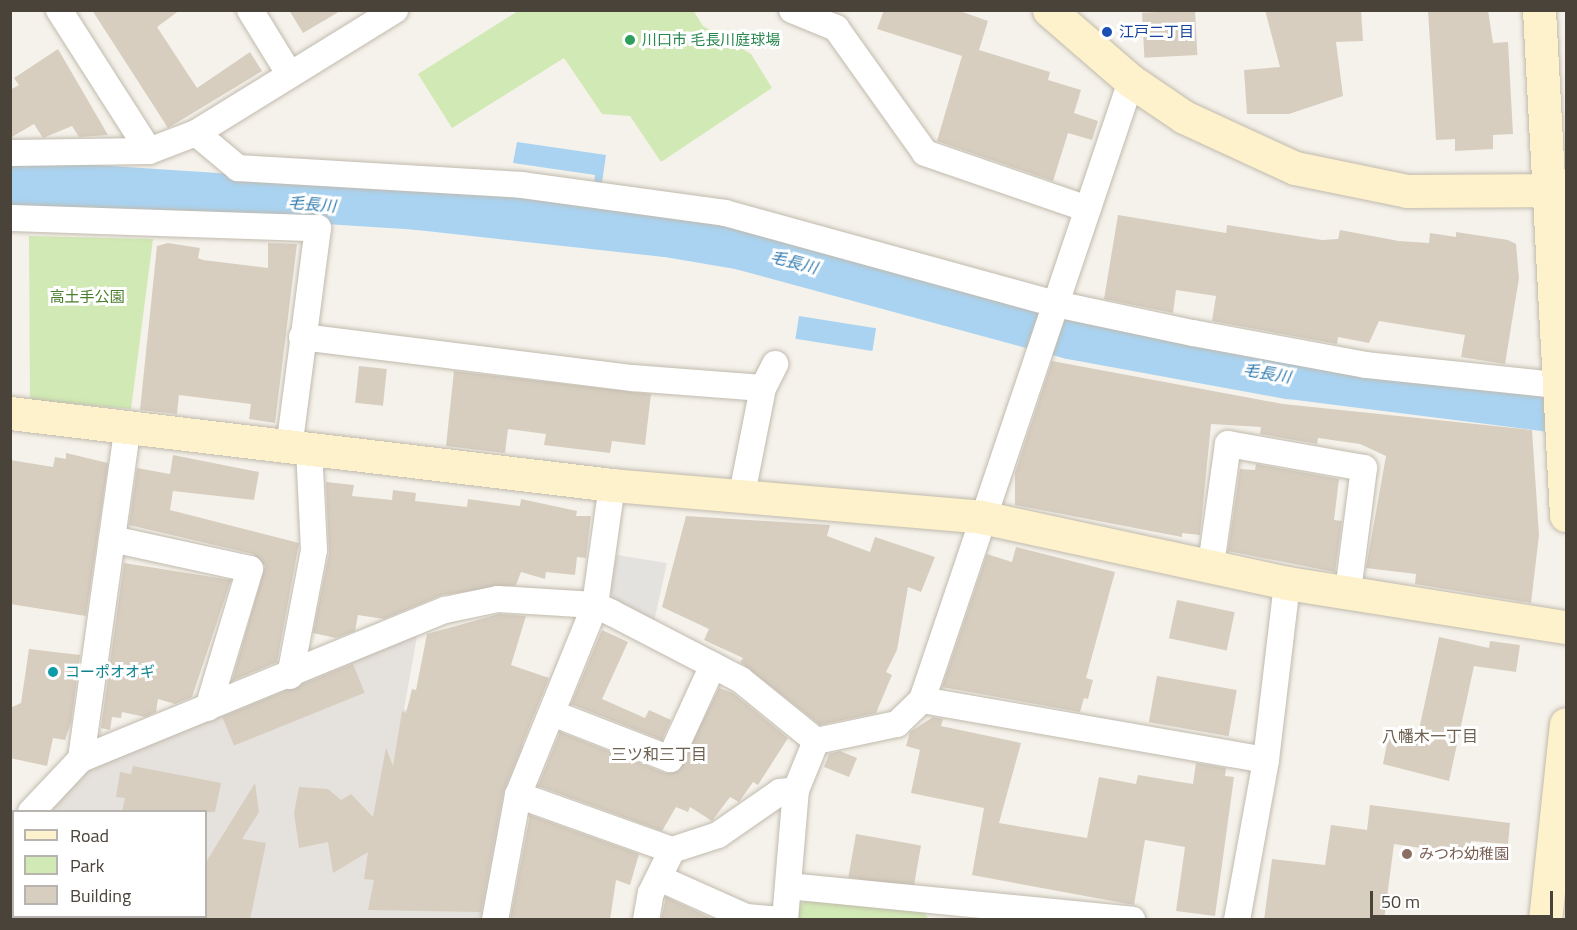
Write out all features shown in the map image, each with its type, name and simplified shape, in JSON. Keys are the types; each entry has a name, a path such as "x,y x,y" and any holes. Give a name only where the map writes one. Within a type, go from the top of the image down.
{"street":[{"path":"59,10 149,151"},
{"path":"250,10 290,75"},
{"path":"10,153 149,151 196,133 394,10"},
{"path":"792,10 836,28 925,153 1088,209"},
{"path":"1049,10 1131,81 1246,149 1347,182 1407,191 1557,191"},
{"path":"1539,10 1557,191 1566,516"},
{"path":"816,741 897,724 922,700 1131,81"},
{"path":"196,133 238,168 521,185 725,213 1056,304 1366,364 1563,386"},
{"path":"10,218 318,228 302,337 299,448 314,550 290,676"},
{"path":"302,337 632,378 763,387"},
{"path":"742,494 763,387 775,364"},
{"path":"10,413 612,485 742,494 982,517 1287,582 1566,627"},
{"path":"81,759 128,426"},
{"path":"1211,565 1228,444 1364,468 1348,592"},
{"path":"495,920 518,795 595,605 612,485"},
{"path":"112,539 250,569 208,708"},
{"path":"1237,920 1266,760 1287,582"},
{"path":"33,810 81,759 290,676 445,610 498,599 595,605 741,680 816,741"},
{"path":"552,713 670,759 713,664"},
{"path":"922,700 1266,760"},
{"path":"1545,920 1566,724"},
{"path":"785,920 796,790 816,741"},
{"path":"518,795 672,850 718,835 780,792 796,790"},
{"path":"646,920 659,879 672,850"},
{"path":"659,879 746,917 778,920"},
{"path":"788,886 939,911 1132,920"}],"shaded area":[{"path":"617,555 667,563 653,626 615,604 609,587"},
{"path":"418,631 404,709 528,747 492,918 11,920 12,886 12,918 207,918 207,810 45,810 84,768"}],"green space":[{"path":"693,10 703,26 751,54 772,88 661,162 630,116 602,114 564,58 452,128 418,74 518,11"},
{"name":"高土手公園","path":"29,236 153,239 131,409 30,400"},
{"path":"809,898 923,910 929,920 798,920 799,906"}],"water":[{"path":"517,142 606,155 602,183 594,182 595,175 513,163"},
{"path":"799,316 876,328 872,351 795,339"}],"building":[{"path":"92,10 180,10 157,27 197,88 250,52 262,71 168,128"},
{"path":"289,10 342,10 303,33"},
{"path":"884,10 957,10 988,21 979,50 1050,72 1048,80 1081,90 1074,113 1098,121 1092,140 1068,133 1053,181 937,141 962,56 877,29"},
{"path":"1195,10 1197,55 1144,58 1142,13"},
{"path":"1265,10 1361,10 1363,41 1336,42 1343,96 1289,114 1247,114 1244,70 1280,67"},
{"path":"1428,10 1488,10 1493,43 1508,42 1513,134 1493,135 1493,149 1455,151 1455,139 1436,140"},
{"path":"58,49 108,135 79,137 72,126 43,138 34,124 10,138 10,90 19,85 14,78"},
{"path":"1118,215 1226,233 1227,225 1322,240 1338,239 1340,230 1399,241 1429,243 1430,233 1456,237 1456,232 1508,240 1516,244 1519,278 1505,364 1461,357 1465,335 1379,321 1369,343 1338,337 1337,344 1212,321 1216,296 1176,290 1173,313 1104,299"},
{"path":"168,243 200,248 198,258 203,260 268,268 268,243 297,244 275,423 249,419 251,404 179,395 177,414 140,410 157,246"},
{"path":"1052,361 1283,404 1532,430 1539,535 1531,603 1415,584 1416,574 1366,568 1386,456 1360,444 1318,438 1317,444 1260,434 1261,427 1211,424 1200,535 1182,533 1182,537 1015,505 1015,473"},
{"path":"359,366 387,369 383,406 355,403"},
{"path":"454,371 651,394 645,445 612,441 610,453 544,445 546,434 508,429 505,453 446,446"},
{"path":"66,453 108,463 86,616 10,604 10,460 53,467 55,457 66,459"},
{"path":"173,455 259,472 254,500 173,491 170,510 299,543 277,662 232,681 265,566 253,554 129,525 137,468 170,474"},
{"path":"1256,464 1339,479 1334,520 1342,521 1335,572 1228,551 1240,469 1255,470"},
{"path":"326,482 354,485 352,496 392,500 393,490 416,493 415,501 467,507 468,499 520,506 521,499 577,511 576,516 591,516 586,558 577,557 575,575 546,572 545,579 521,572 516,585 442,595 384,619 358,615 355,631 336,638 313,633 329,553"},
{"path":"686,516 830,525 827,536 870,552 875,537 935,557 921,592 908,587 897,650 886,672 892,675 876,713 820,725 740,662 743,658 704,640 709,629 662,607"},
{"path":"1016,547 1115,572 1086,678 1093,680 1088,699 1084,698 1080,712 942,687 987,554 1012,562"},
{"path":"124,563 231,580 192,697 175,704 158,699 156,712 145,717 122,712 121,718 112,717 110,730 101,728"},
{"path":"1177,600 1235,612 1227,650 1169,638"},
{"path":"499,614 526,616 511,665 549,678 503,792 481,912 368,910 374,880 364,879 368,852 333,873 328,842 299,848 294,813 299,787 328,789 341,800 351,794 373,817 386,748 393,766 402,711 406,713 412,689 416,690 427,634"},
{"path":"602,630 628,642 602,699 645,718 649,710 671,720 662,740 571,704"},
{"path":"1439,637 1489,648 1490,641 1520,645 1516,672 1474,666 1449,781 1383,764 1389,733 1417,739"},
{"path":"29,649 80,655 71,723 65,740 53,738 47,766 10,758 10,708 21,703"},
{"path":"353,664 365,693 234,746 222,717"},
{"path":"1157,676 1237,690 1229,736 1149,722"},
{"path":"719,688 733,693 788,738 758,785 753,782 739,802 730,797 712,821 690,807 688,812 676,807 662,831 538,786 560,732 665,773 678,771"},
{"path":"933,717 943,719 941,726 1021,743 999,823 1087,838 1099,777 1136,784 1138,775 1193,784 1196,763 1226,768 1225,776 1234,777 1215,916 1176,911 1185,847 1145,840 1134,905 972,875 984,808 911,793 920,750 906,746 910,732"},
{"path":"840,751 857,758 849,777 824,767 829,754"},
{"path":"133,766 221,783 215,812 207,812 207,810 122,810 125,798 116,797 120,772 131,774"},
{"path":"255,783 259,812 242,839 266,843 250,920 206,920 207,860"},
{"path":"1370,805 1510,823 1508,844 1471,841 1470,849 1428,849 1394,844 1384,920 1264,920 1272,859 1325,865 1331,825 1367,830"},
{"path":"530,815 639,854 630,885 616,880 610,920 510,920"},
{"path":"856,834 921,845 913,889 848,877"},
{"path":"666,897 715,920 661,920"}],"waterway":[{"name":"毛長川","path":"10,187 94,187 417,208 667,235 742,248 1070,337 1289,377 1566,412"}],"place":[{"name":"江戸二丁目","path":"1107,32"},
{"name":"川口市 毛長川庭球場","path":"630,40"},
{"name":"コーポオオギ","path":"53,672"},
{"name":"みつわ幼稚園","path":"1407,854"}],"district":[{"name":"八幡木一丁目","path":"1430,736"},
{"name":"三ツ和三丁目","path":"659,754"}]}
